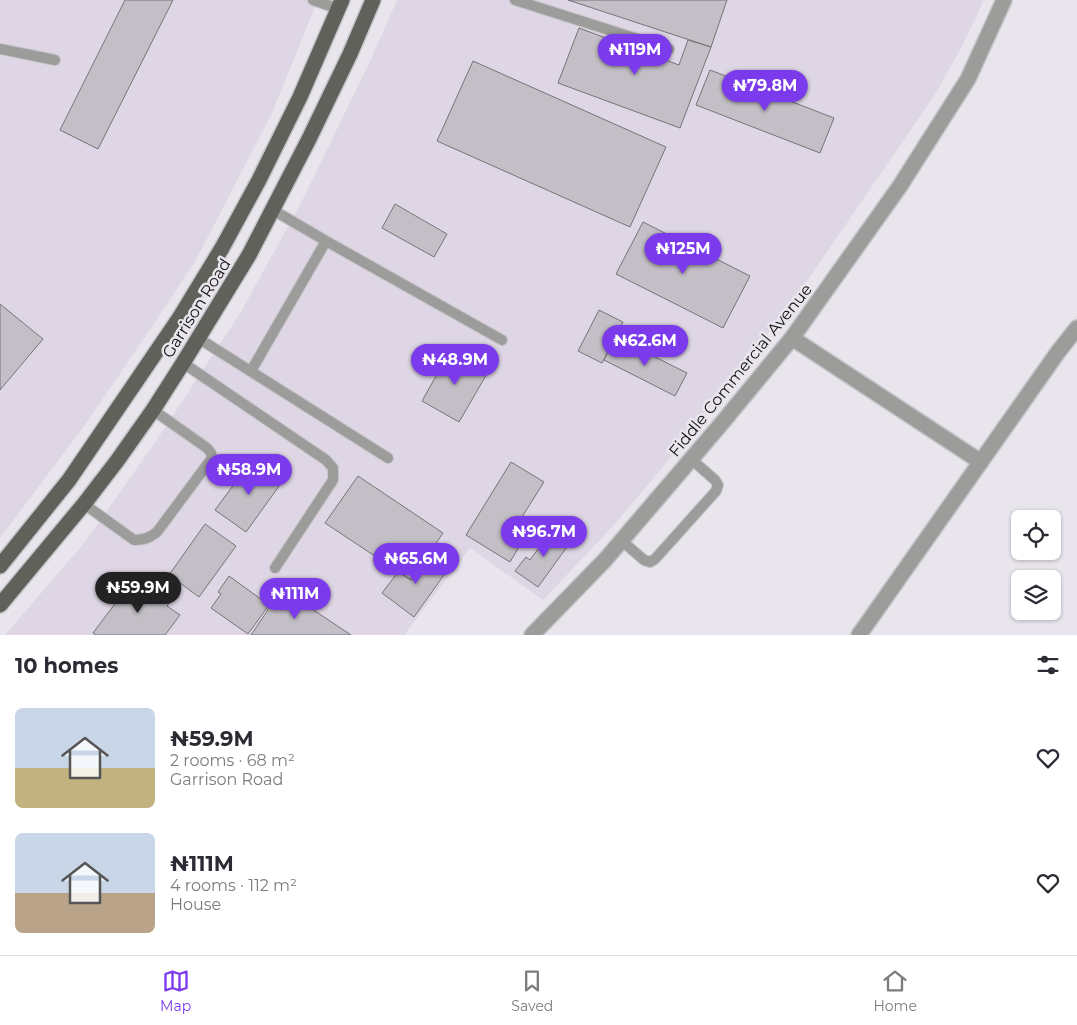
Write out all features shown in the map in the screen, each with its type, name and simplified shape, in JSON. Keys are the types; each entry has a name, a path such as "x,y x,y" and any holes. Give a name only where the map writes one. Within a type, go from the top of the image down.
{"main road":[{"name":"Garrison Road","path":"0,605 84,504 117,461 183,364 249,255 273,210 350,54 373,0"},
{"name":"Garrison Road","path":"0,566 69,480 180,317 222,248 259,180 300,97 340,5"}],"street":[{"name":"Fiddle Commercial Avenue","path":"532,635 622,541 792,338 900,186 968,79 1004,0"},
{"path":"859,635 1058,352 1077,328"},
{"path":"792,338 982,462"}],"lane":[{"path":"313,0 340,5"},
{"path":"515,0 669,49"},
{"path":"0,49 55,60"},
{"path":"273,210 502,340"},
{"path":"251,371 326,241"},
{"path":"198,338 388,458"},
{"path":"183,364 326,460 333,468 334,480 275,568"},
{"path":"84,504 134,540 150,538 157,532 212,458 207,448 153,410"},
{"path":"622,541 644,560 650,562 655,559 716,491 718,485 715,480 691,459"}],"shaded area":[{"path":"0,0 318,0 271,115 196,260 85,425 0,538"},
{"path":"397,0 984,0 961,48 936,93 794,300 662,468 615,524 543,600 470,548 404,635 5,635 85,542 156,441 241,312 304,197 372,57"}],"building":[{"path":"125,0 173,0 98,149 60,130"},
{"path":"568,0 727,0 711,47"},
{"path":"579,28 679,65 688,40 711,47 680,128 558,83"},
{"path":"473,61 666,147 630,227 437,141"},
{"path":"710,70 834,118 820,153 696,105"},
{"path":"395,204 447,234 434,257 382,228"},
{"path":"643,222 750,276 723,328 616,274"},
{"path":"0,304 43,339 0,390"},
{"path":"599,310 623,322 602,363 578,351"},
{"path":"615,337 687,373 675,396 604,360"},
{"path":"450,351 488,372 459,422 422,401"},
{"path":"252,460 282,482 246,532 215,510"},
{"path":"511,462 544,482 515,528 526,535 510,562 466,535"},
{"path":"358,476 443,533 411,580 325,523"},
{"path":"205,524 236,546 199,597 169,575"},
{"path":"554,527 572,540 538,587 515,571 526,557 530,560"},
{"path":"429,553 449,568 414,617 382,593 398,572 411,580"},
{"path":"229,576 269,605 248,634 211,608 221,594 218,592"},
{"path":"132,581 145,590 148,586 170,602 167,606 180,615 165,635 96,635 93,633"},
{"path":"282,589 351,635 251,635"}]}
